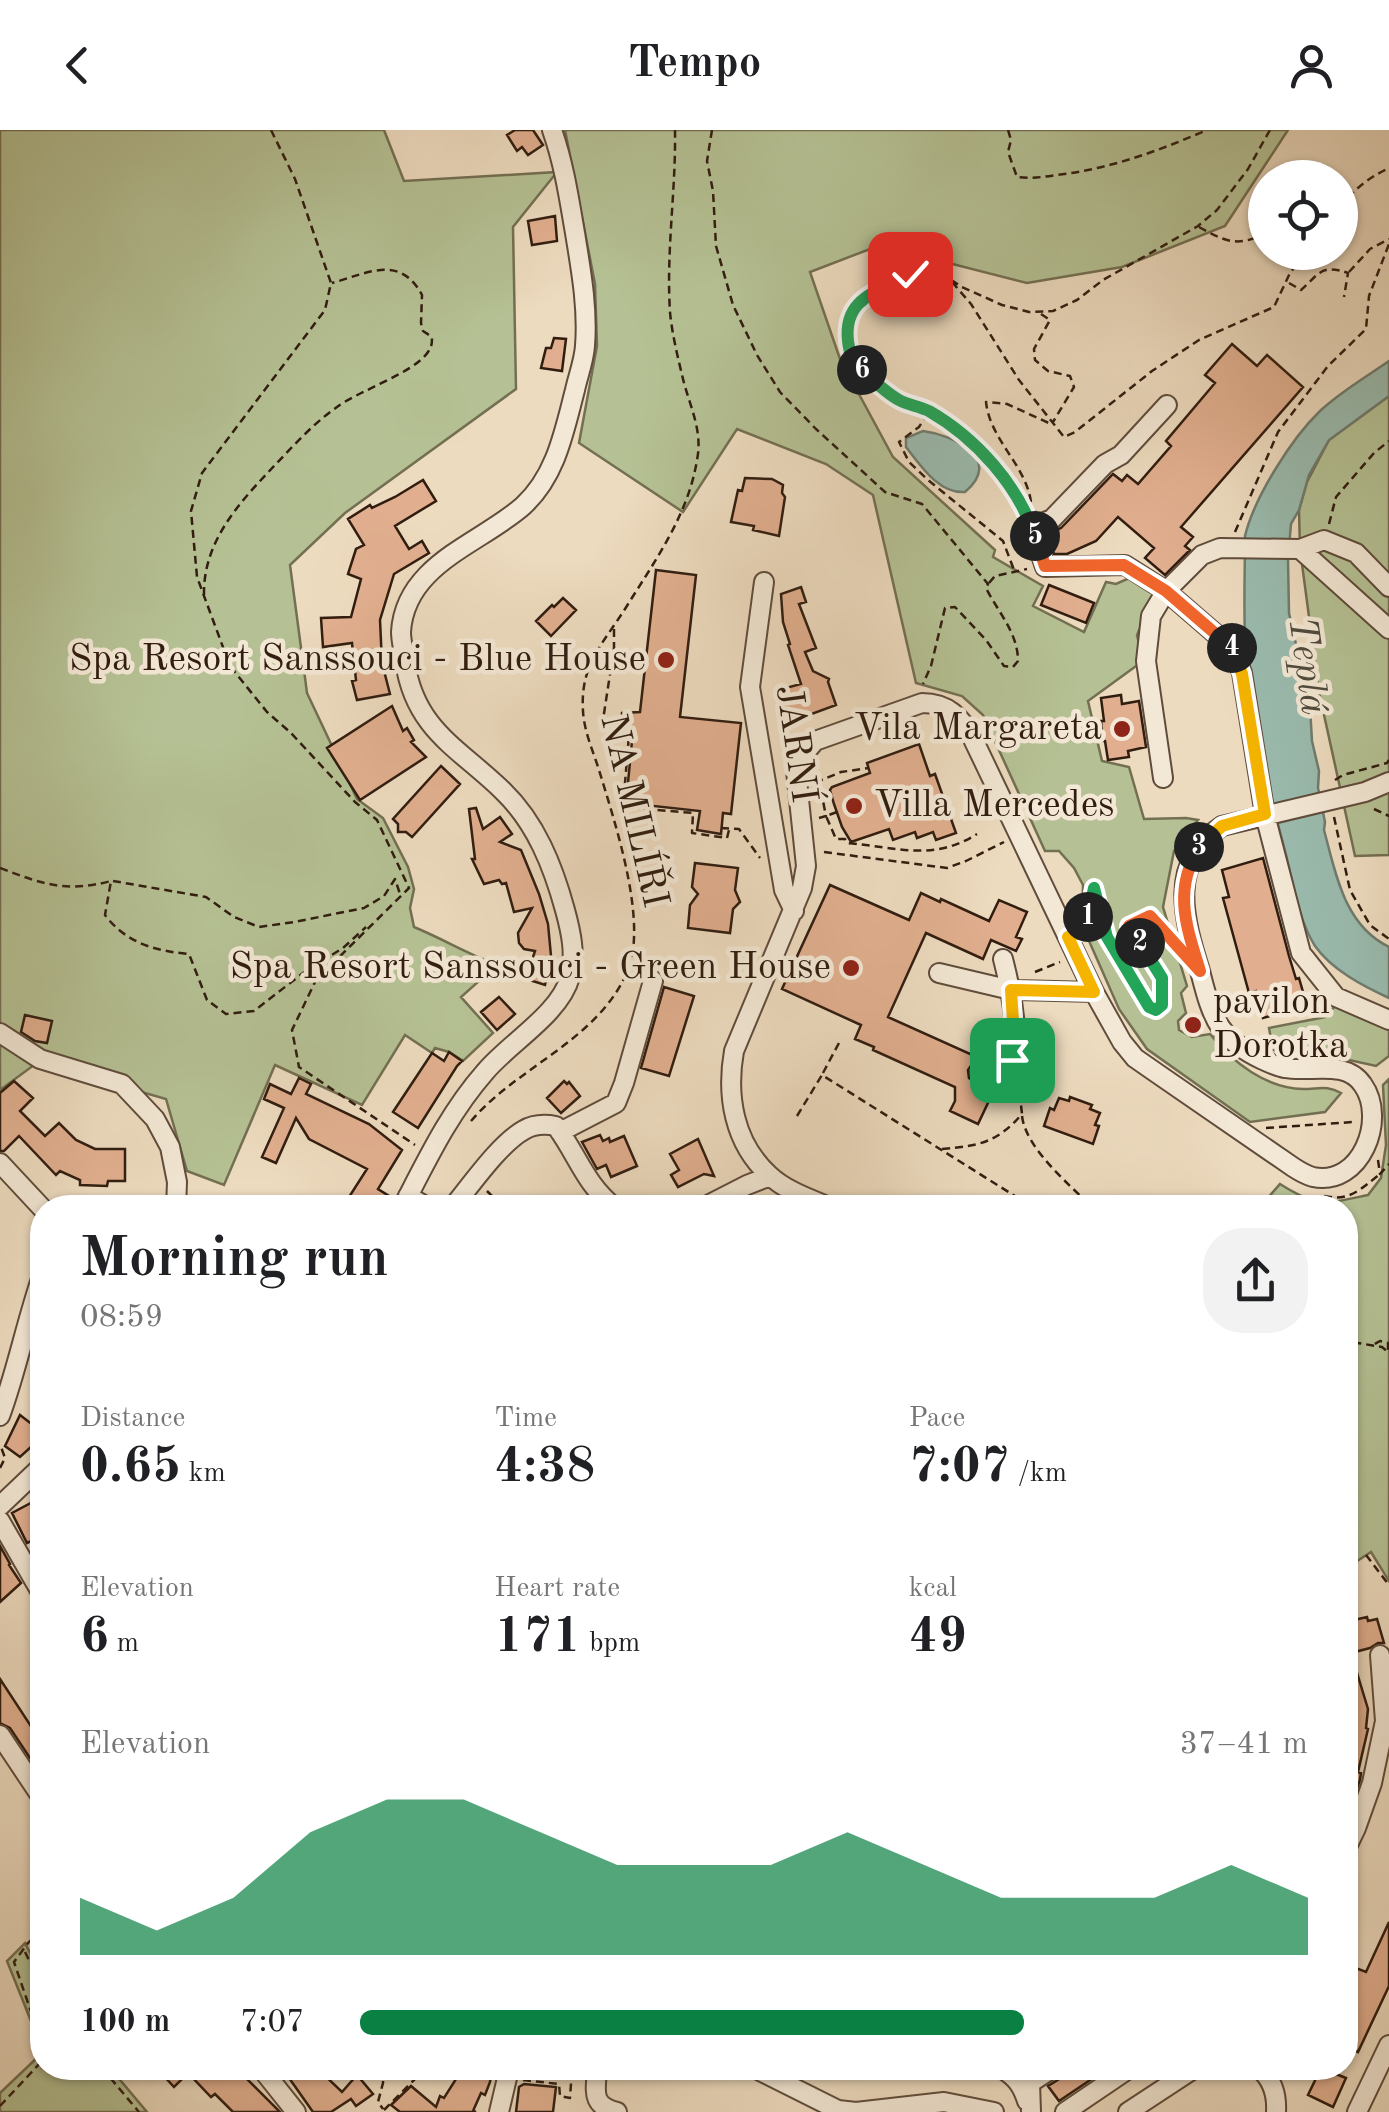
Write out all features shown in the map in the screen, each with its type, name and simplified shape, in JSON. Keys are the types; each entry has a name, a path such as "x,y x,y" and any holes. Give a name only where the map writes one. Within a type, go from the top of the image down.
{"street":[{"path":"409,1195 449,1118 486,1070 554,1005 566,988 574,953 557,878 540,839 504,792 428,723 408,680 401,633 407,603 427,575 446,557 524,505 540,486 559,450 586,348 584,292 562,158 552,130"},
{"path":"1167,404 1121,455 1104,464 1052,519 1030,523 1045,566 1124,565 1166,591 1233,648 1242,674 1269,814 1302,953 1336,997 1389,1020"},
{"path":"1163,778 1146,662 1151,616 1166,591 1202,555 1220,548 1295,548 1324,540 1356,553 1389,587"},
{"path":"1295,548 1389,629"},
{"name":"JARNÍ","path":"764,582 750,686 784,890 794,911"},
{"path":"800,1195 770,1176 748,1148 735,1120 730,1094 734,1052 794,911 806,866 796,771 815,741 922,703 950,710 966,726 1094,992 1112,1027 1136,1058 1304,1174 1324,1178 1343,1171 1362,1153 1371,1134 1372,1102 1355,1076 1332,1068 1282,1068 1244,1050 1222,1030 1185,924 1184,890 1197,850 1222,826 1269,814 1327,810 1389,782"},
{"path":"980,1072 1006,1069 1015,1052 1010,986 1003,959"},
{"path":"939,972 1010,986 1094,992"},
{"path":"560,1132 616,1103 653,981"},
{"path":"0,1033 40,1058 122,1084 156,1119 170,1147 176,1195"},
{"path":"463,1195 509,1141 527,1128 544,1124 556,1126 587,1180 603,1195"},
{"path":"0,1164 30,1195"},
{"path":"727,1195 770,1176"},
{"path":"0,1416 30,1308"},
{"path":"0,1506 30,1477"},
{"path":"0,1521 30,1573"},
{"path":"1358,1822 1372,1782 1385,1721 1380,1655"},
{"path":"0,1735 30,1780"},
{"path":"1357,2112 1389,2044"},
{"path":"270,2080 296,2112"},
{"path":"499,2112 506,2080"},
{"path":"597,2080 597,2100 603,2108 617,2112"},
{"path":"778,2080 838,2110 856,2112 944,2102 994,2112"},
{"path":"1017,2080 1030,2112"},
{"path":"1030,2112 1030,2083 1035,2080"},
{"path":"1065,2112 1112,2080"},
{"path":"1128,2112 1177,2080"},
{"path":"1269,2080 1277,2102 1276,2112"}],"path":[{"path":"272,130 295,178 330,283 325,310 202,473 192,511 196,577 230,666 268,712 377,820 408,888 316,980 292,1030 299,1067 420,1148"},
{"name":"NA MILÍŘI","path":"468,1125 512,1081 574,1037 607,1004 628,969 635,942 634,916 616,823 583,714 584,683 599,645 653,563 686,503 698,456 699,432 670,317 676,130"},
{"path":"712,130 707,161 716,246 732,305 764,368 780,392 885,492 922,504 988,584"},
{"path":"1008,130 1012,140 1008,152 1017,177 1028,179 1122,163 1208,130"},
{"path":"1030,523 1007,482 981,451 929,412 897,399 856,365 846,324 854,308 864,296 910,274 948,278 1002,304 1030,312 1053,311 1078,300 1103,280 1198,226 1217,210 1248,169 1270,130"},
{"path":"1358,187 1389,168"},
{"path":"1198,226 1225,242 1248,240"},
{"path":"1344,296 1348,273 1370,249 1389,242"},
{"path":"1235,547 1278,432 1328,366 1366,329 1369,296 1389,242"},
{"path":"204,598 204,581 215,542 236,506 307,432 336,408 420,361 431,349 432,338 423,331 421,323 422,295 408,275 390,268 330,283"},
{"path":"1287,282 1301,290 1322,269 1348,273"},
{"path":"948,278 971,304 1019,380 1064,437 1199,340 1274,307 1293,270"},
{"path":"1038,312 1050,320 1034,349 1035,360 1048,370 1070,376 1074,388 1054,424"},
{"path":"1030,523 1032,500 1027,484 995,431 986,402 1006,404 1054,424"},
{"path":"929,412 919,427 899,442 909,462 1003,541 1014,570"},
{"path":"1324,540 1336,496 1389,440"},
{"path":"920,690 931,666 945,608 954,607 986,640 1004,666 1013,667 1018,651 1010,626 986,588 994,576 1045,566"},
{"path":"614,626 603,720 610,734 628,735 623,807 694,814 692,833 727,838 729,828"},
{"path":"1331,782 1389,760"},
{"path":"868,768 841,772 819,782 826,816 836,839 922,852 952,848 978,834"},
{"path":"1327,810 1350,890 1370,925 1389,939"},
{"path":"817,819 837,812"},
{"path":"820,852 948,868 992,850 1018,834"},
{"path":"0,868 70,888 110,880 206,897 258,927 364,908 384,896 395,879 400,896"},
{"path":"110,880 105,914 118,932 161,951 189,954 207,1000 226,1014 254,1011 343,948 400,896"},
{"path":"1068,937 1086,930 1094,888 1107,937 1149,1007 1156,1010 1162,1005 1162,978 1129,926 1150,916 1172,940"},
{"path":"1010,986 1066,959"},
{"path":"797,1116 840,1042"},
{"path":"1015,1052 1023,1125 1034,1147 1080,1195"},
{"path":"822,1075 1013,1195"},
{"path":"940,1150 986,1144 1022,1114"},
{"path":"1239,1130 1372,1120"},
{"path":"1354,1195 1380,1174"},
{"path":"1358,1343 1374,1345"},
{"path":"0,1468 5,1458 1,1447"},
{"path":"1366,1555 1389,1585"},
{"path":"30,1943 14,1962 30,2009"},
{"path":"24,1950 30,1962"},
{"path":"0,2106 30,2074"},
{"path":"112,2080 139,2112"},
{"path":"383,2080 378,2102 384,2111 414,2080"},
{"path":"540,2080 559,2084 560,2096 570,2098 571,2080"}],"green space":[{"path":"0,130 384,130 404,181 557,172 513,227 516,389 345,513 290,565 307,693 357,799 383,818 408,867 414,889 410,908 414,927 497,965 461,997 493,1033 463,1061 435,1048 432,1053 405,1035 362,1105 275,1065 224,1185 187,1171 166,1099 38,1062 0,1090"},
{"path":"565,130 1288,130 1268,160 1248,160 1248,191 1225,226 1122,267 1027,283 933,259 870,249 810,272 840,359 893,457 995,550 993,557 1043,586 1033,606 1084,632 1106,582 1116,584 1134,576 1156,590 1137,635 1143,661 1088,701 1102,761 1129,767 1144,819 1198,820 1174,851 1163,907 1187,986 1181,993 1186,1013 1178,1021 1179,1030 1192,1037 1210,1034 1229,1055 1263,1079 1289,1088 1327,1088 1341,1093 1325,1112 1250,1122 1147,1049 1119,1009 1082,925 1083,885 1059,851 1045,851 983,715 962,696 916,683 873,495 826,464 737,429 683,512 579,443 597,346 595,284"},
{"path":"1389,396 1389,855 1355,856 1319,692 1300,549 1299,510 1307,482 1329,440"},
{"path":"1338,1003 1389,1025 1389,1056 1376,1066 1273,1050 1269,1028 1325,1017"},
{"path":"1389,1079 1389,1581 1371,1552 1358,1560 1358,1197 1368,1195 1381,1178 1386,1145 1383,1085"},
{"path":"1280,1184 1300,1195 1270,1195"},
{"path":"25,1943 30,1953 30,2018 7,1961"},
{"path":"30,2064 30,2080 120,2080 147,2112 0,2112 0,2093"}],"shaded area":[{"path":"1389,361 1389,396 1329,440 1309,475 1291,524 1288,559 1289,613 1310,707 1324,830 1338,881 1352,912 1362,926 1389,947 1389,998 1330,963 1305,926 1257,734 1248,683 1244,612 1245,536 1256,504 1275,470 1320,411"},
{"path":"923,431 960,443 977,459 976,480 965,492 939,484 906,447 906,438"}],"building":[{"path":"515,130 533,130 543,145 528,155 522,147 517,151 507,135"},
{"path":"555,216 557,241 532,245 528,221"},
{"path":"554,338 566,339 562,371 541,368 546,348 551,348"},
{"path":"1232,344 1257,366 1267,355 1303,387 1181,527 1193,537 1185,546 1190,550 1165,575 1145,558 1154,548 1118,517 1096,541 1067,554 1054,554 1047,534 1061,528 1113,474 1122,481 1127,475 1138,484 1171,446 1166,441 1215,383 1205,375"},
{"path":"745,478 772,479 783,485 779,536 731,522 738,490 742,491"},
{"path":"423,480 436,501 395,526 409,549 422,541 429,553 394,574 380,620 382,663 390,694 357,700 352,681 356,680 352,643 323,647 321,618 351,617 361,579 348,574 356,549 364,545 348,519"},
{"name":"Spa Resort Sanssouci - Blue House","path":"656,570 696,575 680,717 741,723 731,814 723,813 721,834 697,830 700,811 626,803 633,731 620,727 622,713 640,712"},
{"path":"1049,585 1094,603 1086,623 1041,605"},
{"path":"801,587 806,602 799,604 816,648 805,652 813,671 829,679 836,705 790,722 780,694 782,689 801,684 788,645 781,594"},
{"path":"563,598 576,610 551,636 536,621"},
{"name":"Vila Margareta","path":"1121,695 1122,704 1139,701 1146,747 1128,751 1129,757 1108,760 1101,698"},
{"path":"392,706 403,731 407,728 414,740 411,742 426,757 360,800 327,748"},
{"path":"919,744 930,776 935,774 956,833 936,840 933,832 917,838 915,832 893,840 889,829 851,842 834,804 832,787 870,773 867,763"},
{"path":"441,766 460,784 412,837 398,832 393,819"},
{"path":"476,808 483,829 500,817 512,834 500,842 521,850 539,894 548,924 551,956 545,985 526,979 535,951 524,949 519,943 518,933 532,908 514,912 506,883 499,880 484,884 472,859 469,809"},
{"path":"1263,858 1289,956 1307,1006 1263,1018 1256,991 1249,993 1223,898 1229,897 1222,870"},
{"path":"695,863 738,868 735,890 740,902 733,909 730,933 688,928 690,905 698,894 692,887"},
{"path":"830,885 909,920 921,893 989,921 999,900 1027,912 1016,937 1022,939 1016,951 991,940 983,959 926,933 888,1017 977,1057 968,1070 969,1078 995,1088 978,1124 950,1111 955,1087 873,1050 874,1047 855,1039 861,1025 782,989"},
{"path":"664,987 694,996 669,1076 641,1068"},
{"path":"499,997 515,1014 497,1030 481,1012"},
{"path":"25,1015 52,1021 47,1043 21,1032"},
{"path":"449,1052 462,1061 418,1128 393,1112 432,1053 444,1061"},
{"path":"299,1078 311,1084 306,1094 369,1124 402,1150 378,1189 387,1195 350,1195 367,1169 309,1139 296,1118 276,1163 262,1157 284,1108 264,1099 270,1084 291,1094"},
{"path":"14,1081 33,1098 20,1111 45,1136 59,1123 76,1140 95,1149 125,1149 125,1181 108,1181 107,1186 80,1185 80,1180 60,1171 56,1175 19,1136 0,1151 0,1093"},
{"path":"564,1081 580,1096 561,1113 547,1098"},
{"path":"1070,1097 1092,1105 1090,1109 1100,1113 1093,1144 1044,1126 1050,1108 1054,1110 1059,1098 1069,1101"},
{"path":"600,1135 603,1141 609,1138 610,1142 624,1136 637,1166 611,1177 606,1165 597,1169 582,1142"},
{"path":"698,1139 714,1176 704,1174 678,1187 671,1175 679,1170 670,1154"},
{"path":"20,1415 30,1423 30,1448 20,1457 5,1446"},
{"path":"30,1503 30,1542 27,1543 12,1513"},
{"path":"0,1546 21,1583 0,1602"},
{"path":"1358,1619 1377,1619 1384,1643 1358,1651"},
{"path":"1358,1676 1368,1709 1368,1729 1358,1772"},
{"path":"0,1679 30,1725 30,1758 10,1728 0,1723"},
{"path":"1389,1922 1389,1986 1358,2052 1358,1969 1366,1972"},
{"path":"195,2080 248,2080 280,2112 233,2112 215,2094 211,2097"},
{"path":"290,2080 330,2080 342,2092 353,2080 361,2080 373,2094 356,2106 351,2099 331,2112 313,2112"},
{"path":"455,2080 490,2080 485,2095 481,2093 473,2111 476,2112 400,2112 391,2105 411,2086 436,2107 440,2096 444,2098"},
{"path":"1058,2080 1090,2080 1059,2101 1048,2086"},
{"path":"1315,2080 1345,2080 1333,2107 1308,2095"},
{"path":"519,2087 556,2087 553,2112 516,2112"}],"place":[{"name":"Spa Resort Sanssouci - Blue House","path":"666,660"},
{"name":"Vila Margareta","path":"1122,729"},
{"name":"Villa Mercedes","path":"854,806"},
{"name":"Spa Resort Sanssouci - Green House","path":"851,968"},
{"name":"pavilon Dorotka","path":"1193,1025"}],"route":[{"path":"910,274 864,296 854,308 846,324 856,365 897,399 929,412 981,451 1007,482 1029,519 1045,566 1124,565 1166,591 1233,648 1242,674 1264,801 1265,814 1213,832 1191,864 1183,904 1200,971 1150,916 1129,926 1162,978 1162,1005 1156,1010 1149,1007 1107,937 1094,888 1086,930 1068,937 1094,992 1011,990 1015,1052 1012,1060"}],"water label":[{"name":"Teplá","path":"1306,666"}]}
